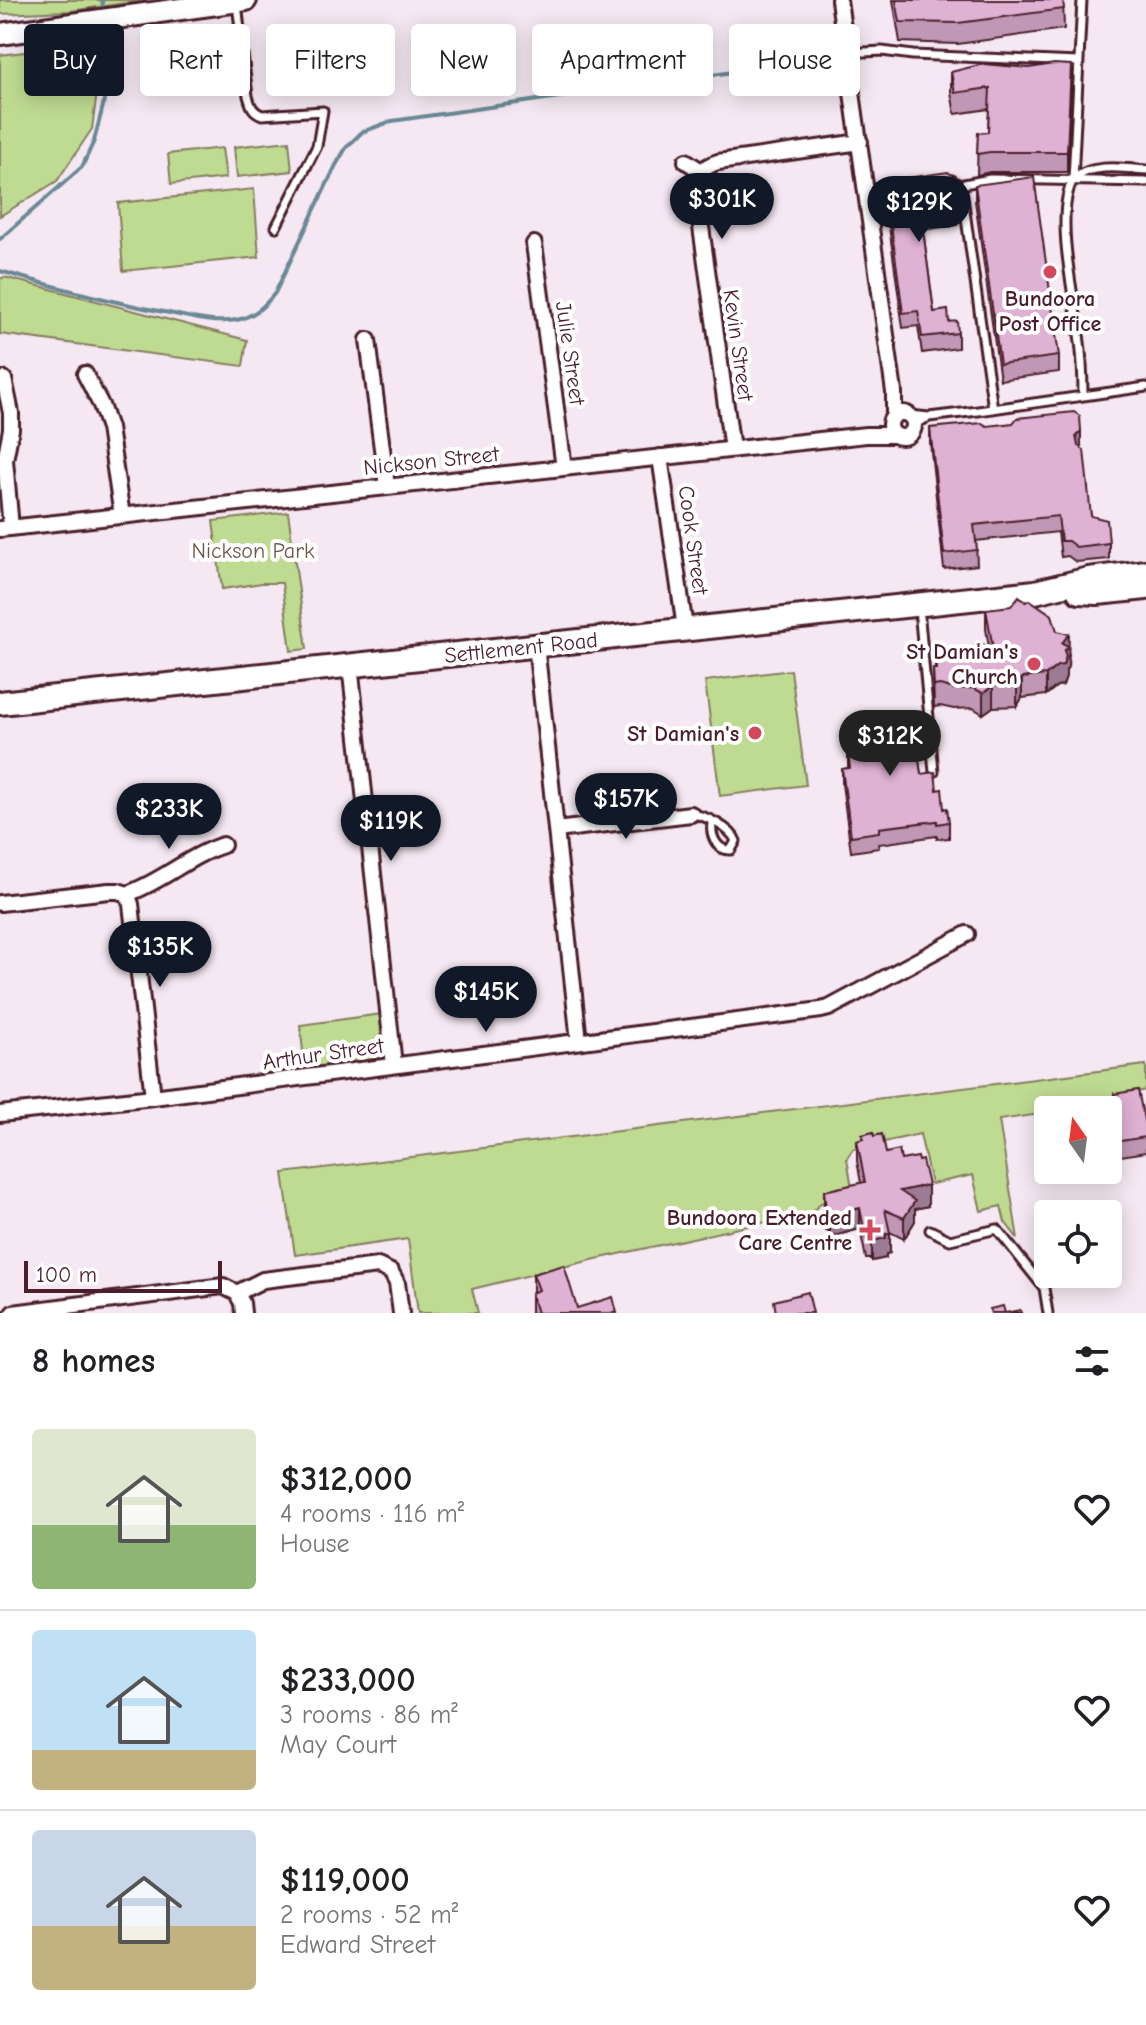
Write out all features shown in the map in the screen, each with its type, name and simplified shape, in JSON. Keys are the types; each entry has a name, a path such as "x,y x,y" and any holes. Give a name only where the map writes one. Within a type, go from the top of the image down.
{"main road":[{"path":"1139,585 1146,561"},
{"name":"Settlement Road","path":"0,703 918,603 1042,591 1097,593 1139,585"}],"street":[{"path":"839,0 843,24"},
{"path":"0,34 242,1"},
{"path":"853,96 894,392 901,421"},
{"path":"686,161 701,171 718,162 860,142"},
{"name":"Kevin Street","path":"701,171 696,180 696,191 732,449"},
{"name":"Julie Street","path":"534,244 564,468"},
{"path":"368,340 387,487"},
{"path":"85,374 109,428 122,516"},
{"path":"4,379 11,413 5,460 5,528"},
{"name":"Nickson Street","path":"5,528 866,435 901,421"},
{"name":"Cook Street","path":"660,457 685,628"},
{"path":"536,645 579,1041"},
{"path":"350,665 394,1065"},
{"path":"556,830 691,814"},
{"path":"0,903 109,891 127,894 155,883 196,855 223,845"},
{"path":"127,894 131,904 153,1097"},
{"name":"Arthur Street","path":"0,1114 821,1010 967,934"},
{"path":"237,1293 263,1280 378,1266 391,1272 397,1283 401,1313"},
{"path":"13,1313 85,1308 223,1286 237,1293 243,1313"}],"lane":[{"path":"1082,0 1073,180 1066,202 1065,225 1081,348 1083,396"},
{"path":"242,1 251,107 262,115 323,111 317,146 276,227"},
{"path":"860,52 1078,62"},
{"path":"1073,180 1085,171 1096,169 1146,170"},
{"path":"959,185 990,179 1146,182"},
{"path":"938,181 952,180 962,190 993,409"},
{"path":"866,190 900,186"},
{"name":"Nickson Street","path":"901,421 1146,387"},
{"path":"918,603 934,772"},
{"path":"691,814 712,823"},
{"path":"930,1230 950,1240 997,1229 1044,1288 1048,1313"}],"green space":[{"path":"0,0 146,0 70,11 0,14"},
{"path":"24,52 24,96 96,96 92,129 57,181 0,216 0,55"},
{"path":"289,141 292,171 237,177 234,147"},
{"path":"222,148 226,178 171,184 168,154"},
{"path":"254,189 259,257 123,271 118,203"},
{"path":"4,277 247,340 243,366 0,334 0,279"},
{"name":"Nickson Park","path":"288,512 307,649 291,651 282,583 222,589 213,521"},
{"name":"St Damian's","path":"791,670 806,785 720,796 705,681"},
{"path":"382,1014 384,1043 377,1059 305,1068 300,1025"},
{"path":"1146,1065 1146,1090 1122,1096 1034,1096 1034,1115 999,1120 1018,1239 1005,1222 1001,1206 981,1211 973,1175 931,1184 920,1134 853,1149 847,1158 853,1195 821,1203 812,1212 472,1289 478,1313 418,1313 408,1239 295,1255 283,1173"}],"building":[{"path":"896,0 1063,0 1064,9 958,23 900,22"},
{"path":"983,64 1029,68 1071,65 1067,152 977,154 978,133 988,132 990,88 955,93 951,72"},
{"path":"948,172 952,175 957,210 921,215 934,312 948,310 949,322 957,321 958,333 922,337 918,311 903,313 885,181"},
{"path":"1034,177 1059,356 1000,364 975,185"},
{"path":"1074,412 1080,416 1081,431 1076,436 1078,446 1084,450 1091,516 1107,520 1109,543 1076,547 1068,541 1061,541 1058,516 974,525 977,550 944,554 930,428 982,423 987,426 1013,423 1017,418"},
{"name":"St Damian's Church","path":"1019,596 1052,615 1057,631 1069,634 1062,643 1068,646 1064,651 1063,665 1046,675 1022,678 1017,685 993,686 983,693 973,688 934,686 935,657 969,649 979,643 993,648 986,609 1011,606"},
{"path":"920,713 922,738 916,739 921,774 935,772 937,790 942,789 949,822 879,828 879,832 851,836 842,769 850,768 848,752 856,751 852,722"},
{"path":"1138,1090 1146,1137 1122,1141 1122,1096 1114,1094"},
{"path":"873,1132 874,1136 882,1134 886,1153 899,1150 901,1160 918,1157 919,1161 922,1160 928,1185 900,1191 915,1201 904,1218 885,1210 890,1233 885,1234 886,1238 872,1241 871,1238 866,1239 860,1208 830,1216 826,1211 824,1191 865,1182 857,1141 863,1139 862,1135"},
{"path":"564,1265 577,1308 613,1297 617,1313 537,1313 531,1293 539,1290 533,1274"},
{"path":"808,1292 813,1313 776,1313 774,1301"},
{"path":"1003,1306 1005,1313 991,1313 990,1309"}],"waterway":[{"path":"102,0 104,14"},
{"path":"0,271 87,295 189,317 221,321 242,319 258,311 275,293 336,165 346,148 362,132 392,121 729,73"},
{"path":"0,239 82,167 94,141 105,96"}],"place":[{"name":"Bundoora Post Office","path":"1050,272"},
{"name":"St Damian's Church","path":"1034,664"},
{"name":"St Damian's","path":"755,733"},
{"name":"Bundoora Extended Care Centre","path":"870,1230"}]}
